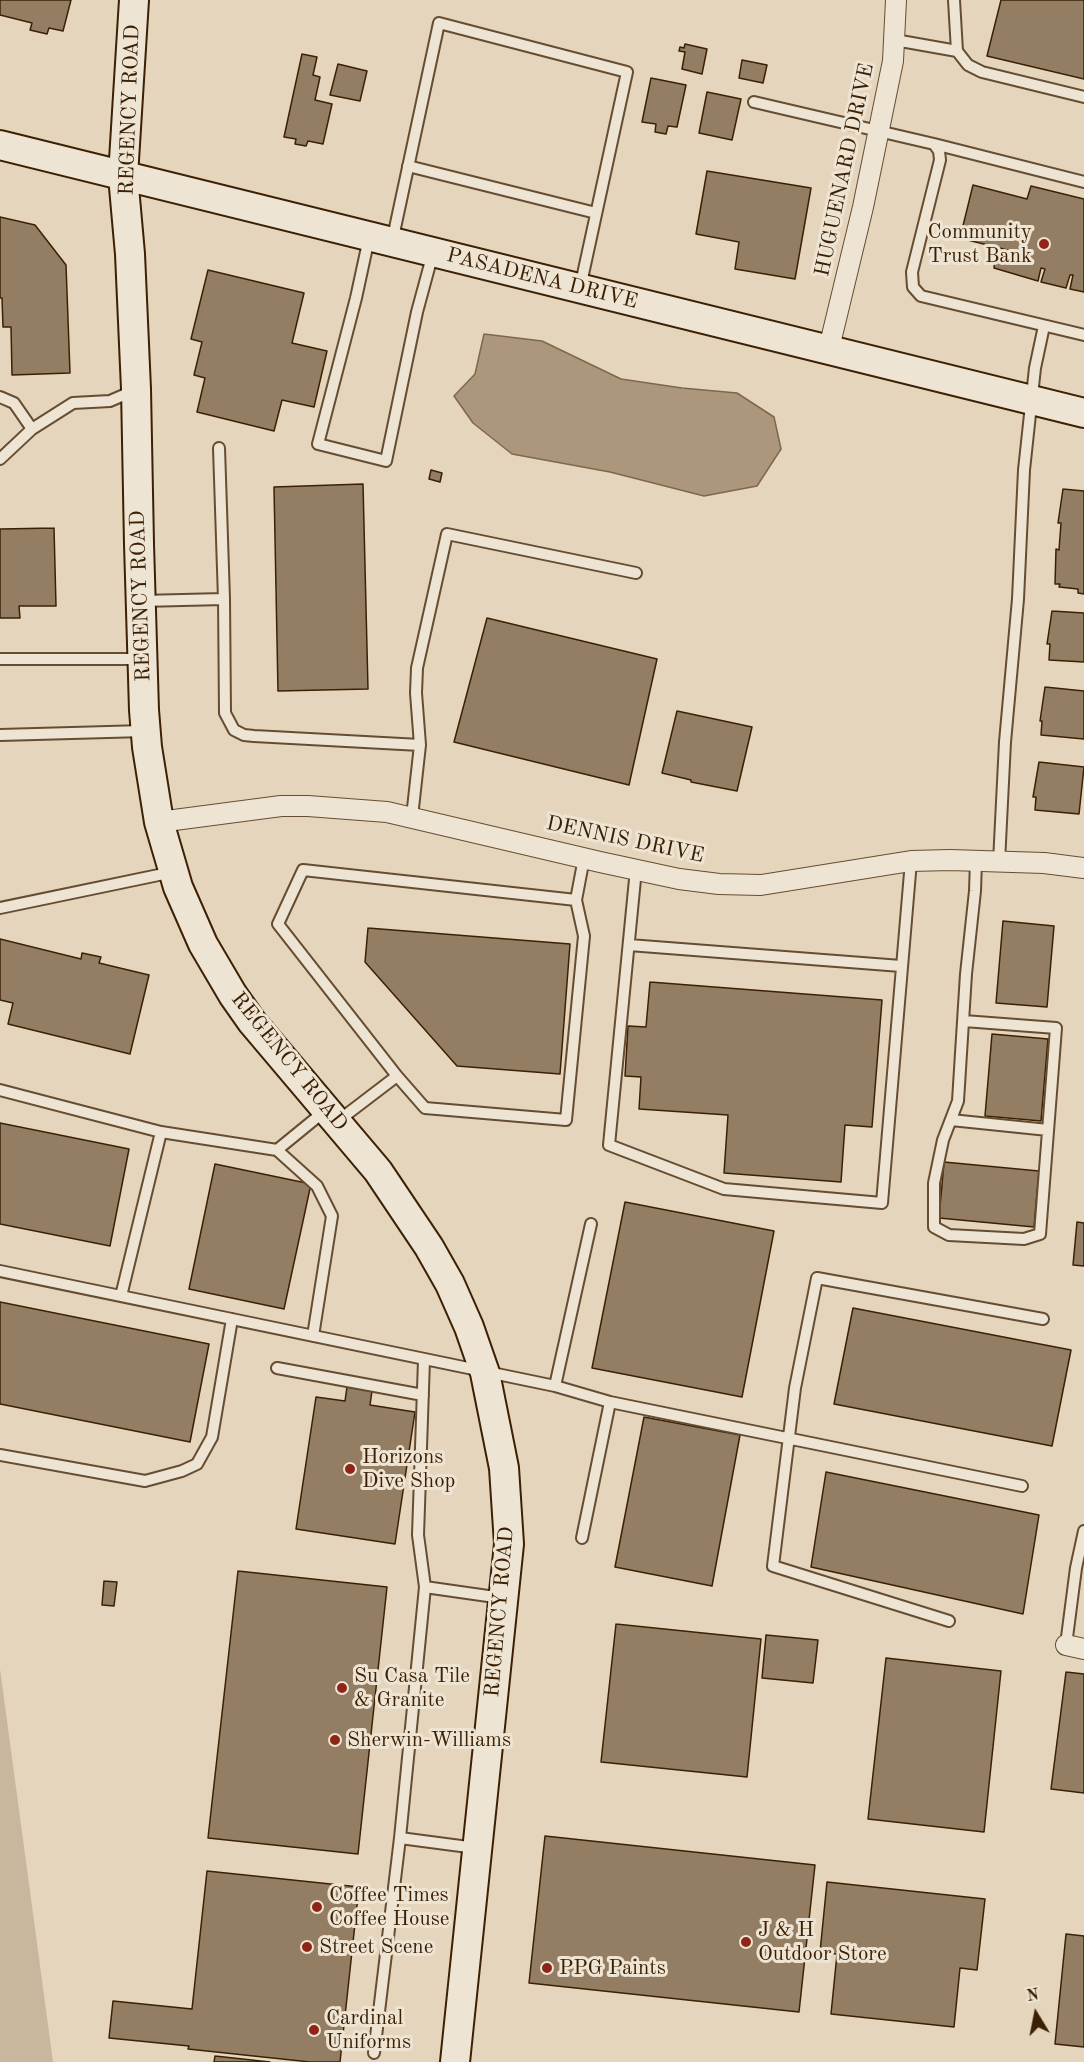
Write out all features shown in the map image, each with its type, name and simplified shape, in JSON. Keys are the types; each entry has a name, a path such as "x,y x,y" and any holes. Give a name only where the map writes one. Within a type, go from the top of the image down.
{"street":[{"name":"REGENCY ROAD","path":"134,0 123,176 130,254 136,389 142,659 146,731 159,822 174,872 203,944 233,995 252,1022 378,1171 429,1247 450,1284 469,1327 485,1373 499,1434 508,1508 509,1544 455,2062"},
{"name":"HUGUENARD DRIVE","path":"829,348 863,207 893,61 896,0"},
{"name":"PASADENA DRIVE","path":"0,145 580,289 829,348 1084,413"},
{"name":"DENNIS DRIVE","path":"159,822 281,806 387,812 679,879 719,884 762,885 911,861 1044,863 1084,868"}],"lane":[{"path":"954,0 957,51 968,65 982,72 1084,97"},
{"path":"433,253 417,312 386,461 318,444 356,298 408,165 439,23 627,72 580,289"},
{"path":"895,40 957,51"},
{"path":"754,102 879,130 1084,182"},
{"path":"934,144 939,151 940,160 912,272 913,288 921,296 1084,335"},
{"path":"408,165 596,213"},
{"path":"999,862 1005,742 1018,599 1024,470 1035,368 1044,326"},
{"path":"0,459 32,429 73,403 110,401 136,389"},
{"path":"0,397 14,403 32,429"},
{"path":"219,448 225,713 234,730 244,735 254,736 420,745"},
{"path":"412,817 420,745 416,693 417,668 447,534 636,573"},
{"path":"141,601 224,599"},
{"path":"0,659 142,659"},
{"path":"0,735 146,731"},
{"path":"576,900 303,870 278,924 425,1108 566,1120 584,936 576,900 584,858"},
{"path":"636,869 609,1145 724,1189 882,1203 911,861"},
{"path":"964,1021 1056,1028 1040,1234 1024,1239 949,1235 934,1227 934,1183 943,1140 958,1101 964,1021 976,861"},
{"path":"0,908 174,872"},
{"path":"629,945 901,966"},
{"path":"277,1150 398,1076"},
{"path":"0,1090 160,1132 277,1150 317,1186 332,1216 313,1336"},
{"path":"951,1120 1048,1130"},
{"path":"121,1296 160,1132"},
{"path":"555,1386 591,1224"},
{"path":"0,1271 555,1386 610,1402 1022,1486"},
{"path":"949,1621 773,1566 795,1388 817,1278 1044,1319"},
{"path":"0,1455 145,1481 182,1471 197,1464 212,1437 232,1319"},
{"path":"374,2053 425,1587 418,1535 424,1360"},
{"path":"277,1368 423,1395"},
{"path":"582,1538 610,1402"},
{"path":"1075,1647 1076,1568 1084,1531"},
{"path":"425,1587 503,1598"},
{"path":"399,1838 477,1848"}],"shaded area":[{"path":"484,334 542,341 621,379 737,393 774,417 781,449 757,486 704,496 610,472 512,454 473,423 454,396 475,374"},
{"path":"0,1669 53,2062 0,2062"}],"building":[{"path":"0,0 71,0 63,31 49,28 47,34 30,30 32,23 0,15"},
{"path":"1001,0 1084,0 1084,79 987,56"},
{"path":"685,44 707,49 702,74 682,69 685,52 679,51 680,47 684,48"},
{"path":"302,54 317,57 313,75 320,77 315,100 332,104 323,144 308,141 306,146 295,144 296,139 284,137"},
{"path":"742,60 767,65 763,83 739,78"},
{"path":"338,64 367,71 360,101 330,95"},
{"path":"651,78 686,85 677,127 668,126 666,134 655,132 656,124 642,122"},
{"path":"707,92 741,99 732,140 699,133"},
{"path":"707,171 811,188 795,279 735,269 739,242 696,234"},
{"path":"973,185 1027,199 1031,186 1084,199 1084,292 1070,289 1073,275 1070,275 1066,288 1041,282 1045,269 1041,268 1038,281 994,268 995,258 1013,261 1015,252 960,238"},
{"path":"0,217 35,225 66,265 70,373 12,375 11,327 3,327 2,298 0,298"},
{"path":"208,270 304,293 292,343 327,351 314,407 282,400 274,431 197,412 205,378 194,375 202,342 191,339"},
{"path":"431,470 442,473 440,482 429,479"},
{"path":"363,484 368,689 278,691 274,487"},
{"path":"1063,489 1084,491 1084,594 1078,593 1078,589 1059,587 1060,584 1055,584 1056,549 1059,550 1061,523 1058,523"},
{"path":"54,528 56,606 19,606 20,618 0,618 0,529"},
{"path":"1052,611 1084,613 1084,662 1049,660 1050,644 1047,644"},
{"path":"487,618 657,659 629,785 454,742"},
{"path":"1045,687 1084,691 1084,739 1041,735 1042,721 1040,721"},
{"path":"677,711 752,727 737,791 691,782 691,780 662,773"},
{"path":"1039,762 1084,767 1079,814 1035,810 1036,797 1033,797"},
{"path":"1003,921 1054,926 1047,1007 996,1003"},
{"path":"368,928 570,944 560,1074 457,1066 365,962"},
{"path":"0,939 81,959 82,953 101,957 99,963 149,975 130,1054 8,1024 13,1003 0,1000"},
{"path":"650,982 882,1000 872,1127 845,1125 841,1182 724,1173 728,1115 639,1109 641,1077 625,1076 628,1026 646,1027"},
{"path":"992,1034 1048,1039 1041,1121 985,1116"},
{"path":"0,1123 129,1149 110,1246 0,1224"},
{"path":"944,1162 1039,1171 1034,1227 939,1218"},
{"path":"215,1164 311,1184 284,1309 189,1289"},
{"path":"625,1202 774,1231 742,1397 592,1368"},
{"path":"1077,1222 1084,1223 1084,1266 1073,1265"},
{"path":"0,1302 209,1344 190,1442 0,1404"},
{"path":"853,1308 1071,1350 1052,1446 834,1404"},
{"path":"347,1387 372,1391 370,1405 415,1412 395,1544 296,1529 316,1397 345,1401"},
{"path":"644,1417 740,1435 712,1586 615,1567"},
{"path":"826,1472 1039,1515 1023,1614 811,1567"},
{"path":"238,1571 387,1587 358,1854 208,1838"},
{"path":"104,1581 117,1582 114,1606 102,1605"},
{"path":"616,1624 761,1639 747,1777 601,1762"},
{"path":"766,1635 818,1640 813,1683 762,1678"},
{"path":"886,1658 1001,1671 984,1832 868,1819"},
{"path":"1066,1672 1084,1674 1084,1793 1051,1789"},
{"path":"545,1836 815,1865 799,2012 529,1983"},
{"path":"207,1871 359,1887 340,2062 310,2062 109,2038 113,2001 192,2009"},
{"path":"827,1882 985,1899 977,1970 960,1968 954,2027 831,2014 837,1954 820,1952"},
{"path":"1066,1934 1084,1936 1084,2047 1055,2044"},
{"path":"215,2056 270,2062 214,2062"}],"place":[{"name":"Community Trust Bank","path":"1044,244"},
{"name":"Horizons Dive Shop","path":"350,1469"},
{"name":"Su Casa Tile & Granite","path":"342,1688"},
{"name":"Sherwin-Williams","path":"335,1740"},
{"name":"Coffee Times Coffee House","path":"317,1907"},
{"name":"J & H Outdoor Store","path":"746,1942"},
{"name":"Street Scene","path":"307,1947"},
{"name":"PPG Paints","path":"547,1968"},
{"name":"Cardinal Uniforms","path":"314,2030"}]}
